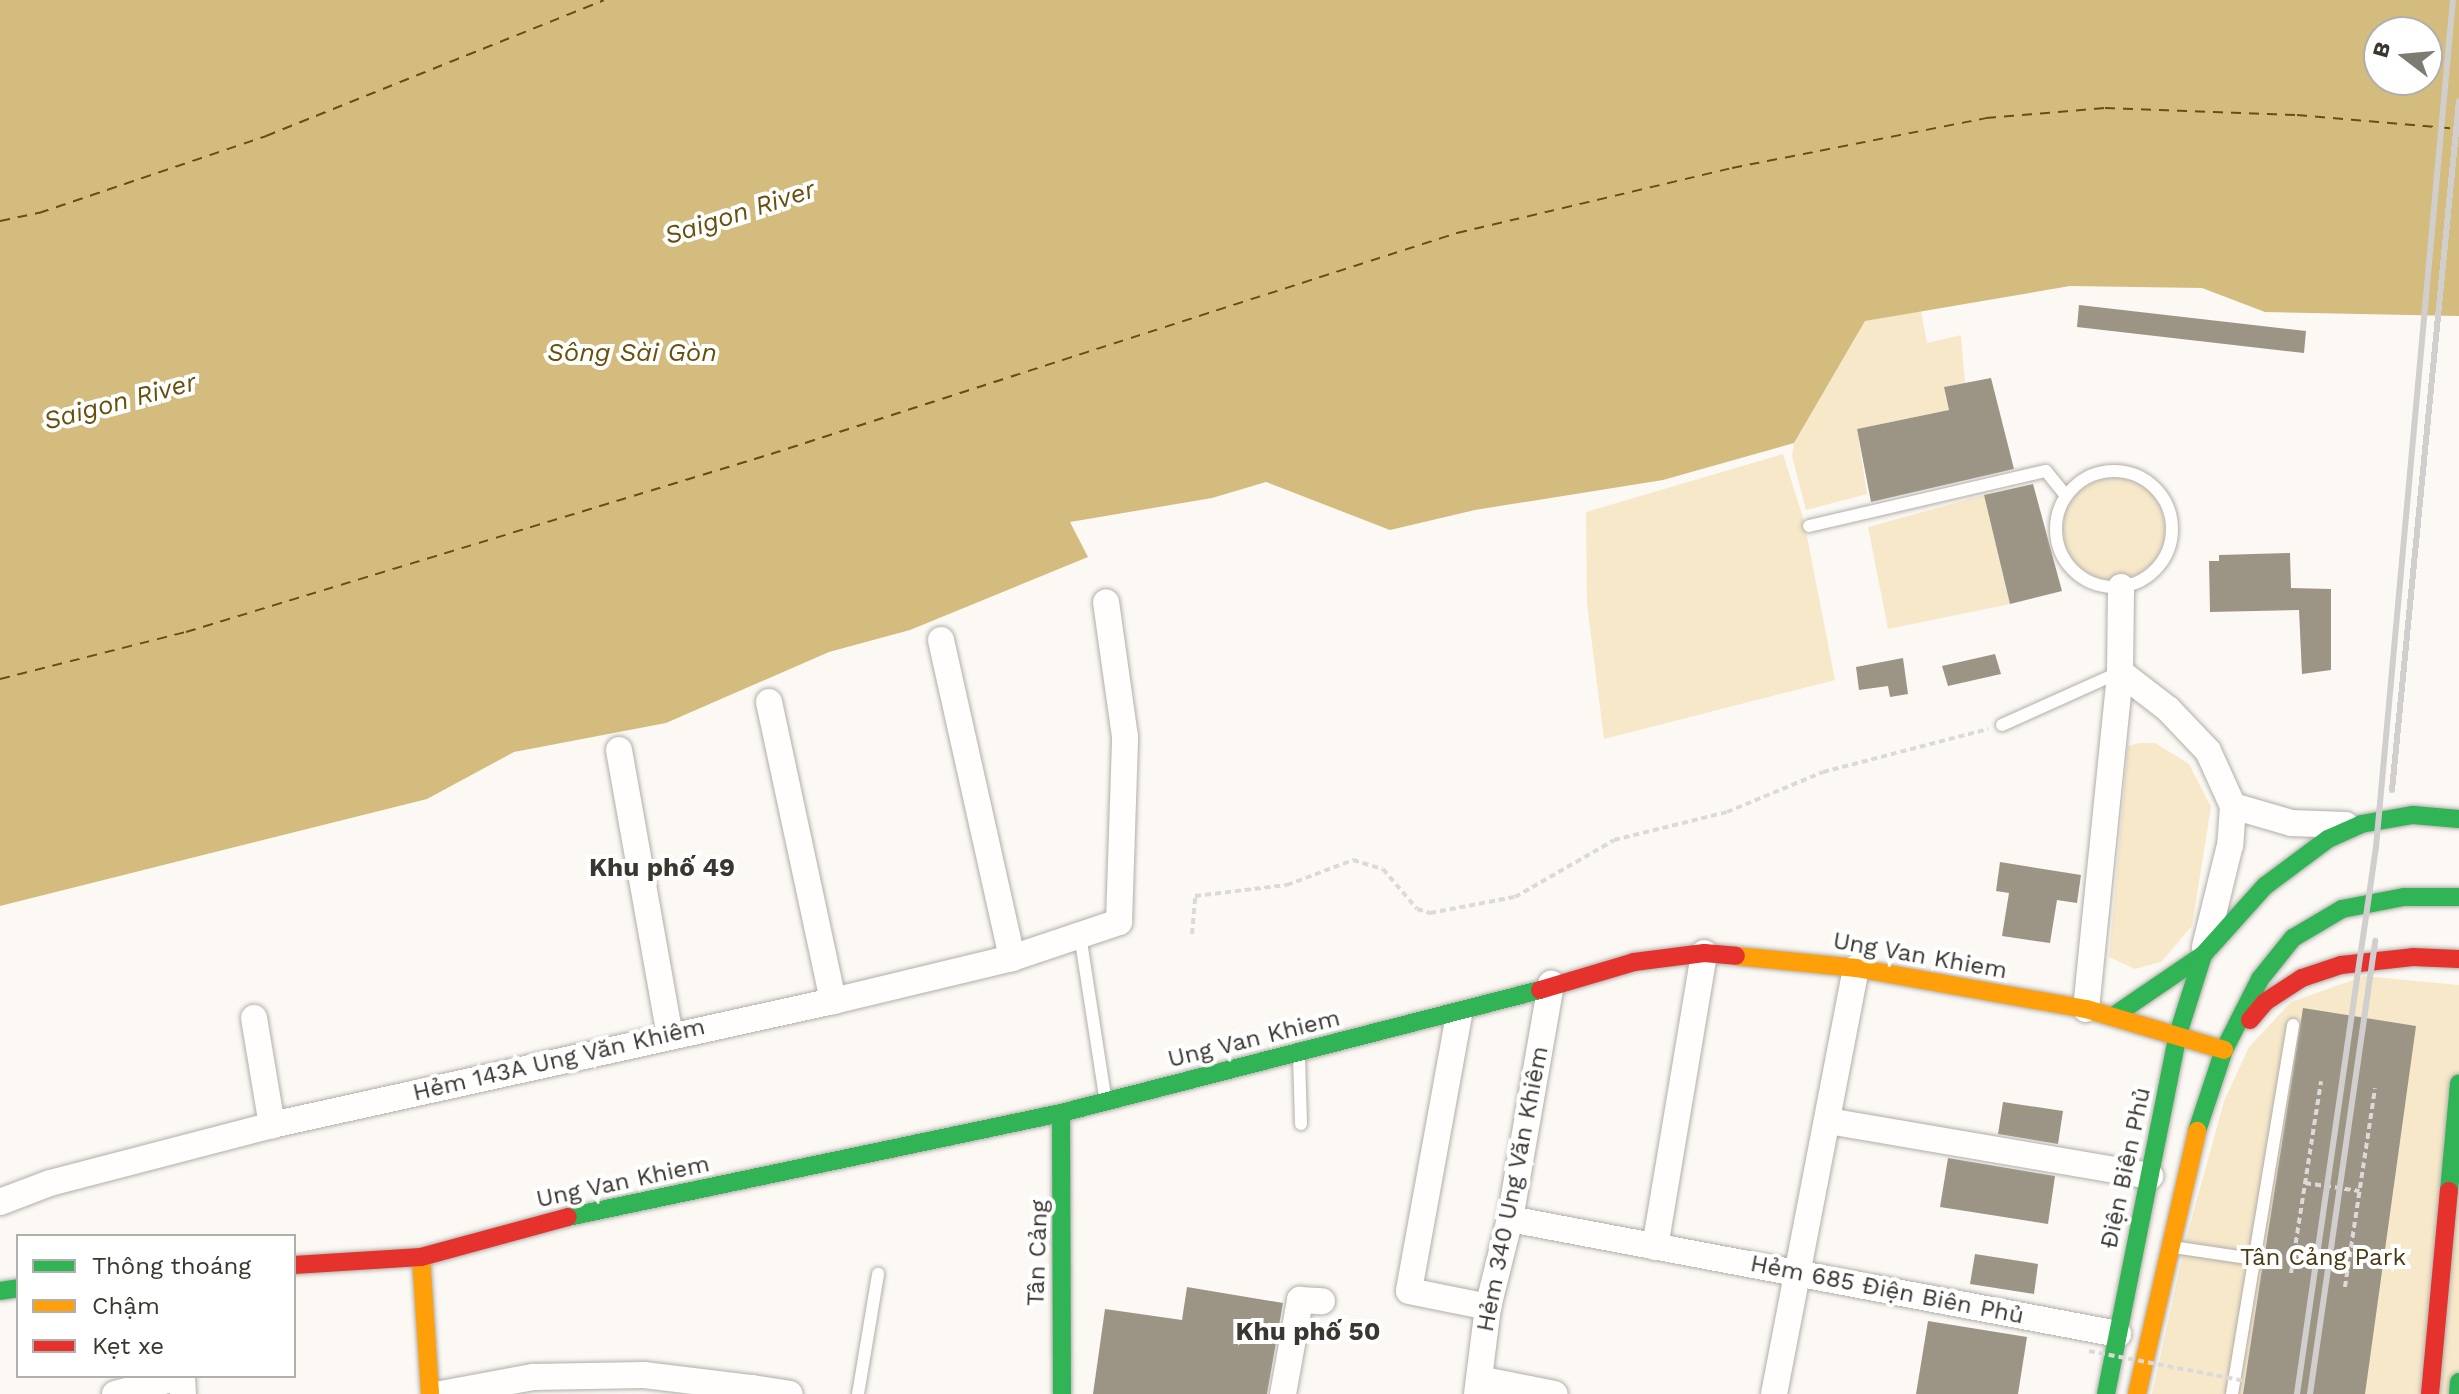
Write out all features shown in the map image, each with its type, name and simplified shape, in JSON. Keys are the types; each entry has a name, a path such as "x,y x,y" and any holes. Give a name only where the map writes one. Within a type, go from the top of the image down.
{"main road":[{"path":"2115,1015 2203,955 2295,860 2361,824 2413,815 2459,819"},
{"path":"2137,1394 2166,1246 2224,1050 2275,958 2316,921 2373,900 2459,897"},
{"name":"Ung Van Khiem","path":"296,1265 421,1257 551,1221 1061,1113 1459,1015 1551,984 1634,962 1704,953 1856,968 2086,1009 2115,1015 2224,1050"},
{"name":"Điện Biên Phủ","path":"2106,1394 2178,1034 2203,955"},
{"path":"2224,1050 2265,1002 2302,978 2378,959 2459,959"},
{"path":"2430,1394 2459,1083"},
{"name":"Tân Cảng","path":"1061,1113 1062,1394"},
{"path":"421,1257 430,1394"},
{"path":"2458,1394 2459,1382"}],"street":[{"path":"2086,1009 2120,672 2121,587"},
{"name":"Hẻm 143A Ung Văn Khiêm","path":"0,1202 50,1183 272,1125 833,1001 1012,958 1119,922 1125,737 1106,602"},
{"path":"941,640 1012,958"},
{"path":"2120,672 2168,709 2208,751 2233,806 2230,845 2203,955"},
{"path":"769,702 833,1001"},
{"path":"619,750 670,1035"},
{"path":"2233,806 2291,823 2361,824"},
{"path":"1655,1247 1704,953"},
{"path":"1774,1394 1856,968"},
{"name":"Hẻm 340 Ung Văn Khiêm","path":"1478,1387 1488,1307 1510,1219 1551,984"},
{"path":"1459,1015 1409,1291 1488,1307"},
{"path":"254,1018 272,1125"},
{"path":"1828,1121 2150,1176"},
{"name":"Hẻm 685 Điện Biên Phủ","path":"1510,1219 2118,1334"},
{"path":"1283,1394 1300,1300 1322,1301"},
{"path":"441,1394 533,1377 790,1394"},
{"path":"115,1394 175,1378"},
{"path":"1478,1387 1555,1394"}],"lane":[{"path":"2117,470 2136,474 2167,505 2172,525 2161,562 2147,576 2121,587 2087,580 2061,554 2056,534 2066,496 2097,473 2117,470"},
{"path":"1809,526 2046,471 2066,496"},
{"path":"2002,725 2120,672"},
{"path":"1080,935 1106,1100"},
{"path":"2232,1394 2260,1260 2293,1025"},
{"path":"1299,1053 1301,1124"},
{"path":"2166,1246 2260,1260"},
{"path":"858,1394 878,1274"}],"path":[{"path":"1192,934 1195,896 1287,885 1353,860 1383,869 1417,909 1430,913 1515,897 1614,840 1727,812 1823,772 2002,725"},
{"path":"2291,1273 2321,1081"},
{"path":"2345,1287 2375,1088"},
{"path":"2305,1183 2359,1191"},
{"path":"2089,1351 2245,1381"}],"green space":[{"path":"1921,311 1927,343 1961,335 1965,383 1944,387 1949,410 1857,429 1867,494 1806,510 1792,456 1794,443 1865,321"},
{"path":"1783,454 1804,521 1835,680 1604,739 1587,604 1586,512"},
{"path":"2114,478 2134,482 2150,493 2161,509 2165,529 2161,549 2150,565 2134,576 2114,580 2094,576 2078,565 2067,549 2063,529 2067,509 2078,493 2094,482"},
{"path":"1984,495 2010,604 1888,629 1868,527"},
{"path":"2155,743 2189,764 2211,807 2192,926 2161,962 2135,969 2109,957 2128,746"},
{"name":"Tân Cảng Park","path":"2364,976 2459,985 2459,1394 2152,1394 2187,1236 2224,1101 2249,1047 2291,1002"}],"water":[{"name":"Sông Sài Gòn","path":"0,0 2459,0 2459,316 2265,312 2202,288 2070,286 1865,321 1794,443 1663,480 1475,510 1390,530 1266,482 1212,498 1070,522 1088,557 910,630 829,652 666,723 514,752 427,799 0,906"}],"building":[{"path":"2079,305 2306,331 2304,353 2077,327"},
{"path":"1991,378 2014,469 1871,502 1857,429 1949,410 1944,387"},
{"path":"2033,484 2062,591 2010,604 1984,495"},
{"path":"2290,553 2291,588 2331,589 2331,670 2302,674 2299,610 2210,612 2209,561 2219,561 2219,555"},
{"path":"1995,654 2001,674 1948,686 1942,666"},
{"path":"1903,658 1908,694 1890,697 1888,686 1859,690 1856,667"},
{"path":"2000,862 2081,875 2077,903 2057,900 2050,943 2002,936 2009,893 1996,891"},
{"path":"2303,1008 2416,1026 2365,1394 2243,1394 2262,1269 2276,1262 2265,1252"},
{"path":"2003,1102 2063,1111 2058,1144 1998,1134"},
{"path":"1948,1158 2055,1176 2048,1224 1940,1207"},
{"path":"1975,1254 2038,1264 2034,1294 1970,1284"},
{"path":"1187,1287 1283,1303 1267,1394 1093,1394 1105,1309 1182,1320"},
{"path":"1928,1321 2027,1337 2018,1394 1916,1394"}],"ferry route":[{"path":"0,221 39,213 266,136 604,0"},
{"path":"0,679 186,632 771,454 1457,233 1732,168 1986,118 2105,108 2297,115 2459,129"}],"railway":[{"path":"2297,1394 2376,847 2453,0"},
{"path":"2392,790 2459,101"},
{"path":"2310,1394 2375,941"}],"traffic: fast":[{"path":"2106,1394 2178,1034 2203,955 2265,886 2328,839 2361,824 2413,815 2459,819"},
{"path":"2197,1131 2224,1050 2260,979 2293,938 2342,909 2404,897 2459,897"},
{"path":"2115,1015 2203,955"},
{"path":"568,1217 1061,1113 1540,990"},
{"path":"2449,1191 2459,1083"},
{"path":"1061,1113 1062,1394"},
{"path":"0,1291 16,1288"},
{"path":"2458,1394 2459,1382"}],"traffic: slow":[{"path":"1736,956 1856,968 2086,1009 2224,1050"},
{"path":"2137,1394 2197,1131"},
{"path":"421,1257 430,1394"}],"traffic: jam":[{"path":"1540,990 1634,962 1704,953 1736,956"},
{"path":"2250,1020 2265,1002 2302,978 2341,965 2413,957 2459,959"},
{"path":"2430,1394 2449,1191"},
{"path":"296,1265 421,1257 568,1217"}],"district":[{"name":"Khu phố 49","path":"662,868"},
{"name":"Khu phố 50","path":"1308,1332"}],"water label":[{"name":"Saigon River","path":"740,213"},
{"name":"Saigon River","path":"120,402"}]}
